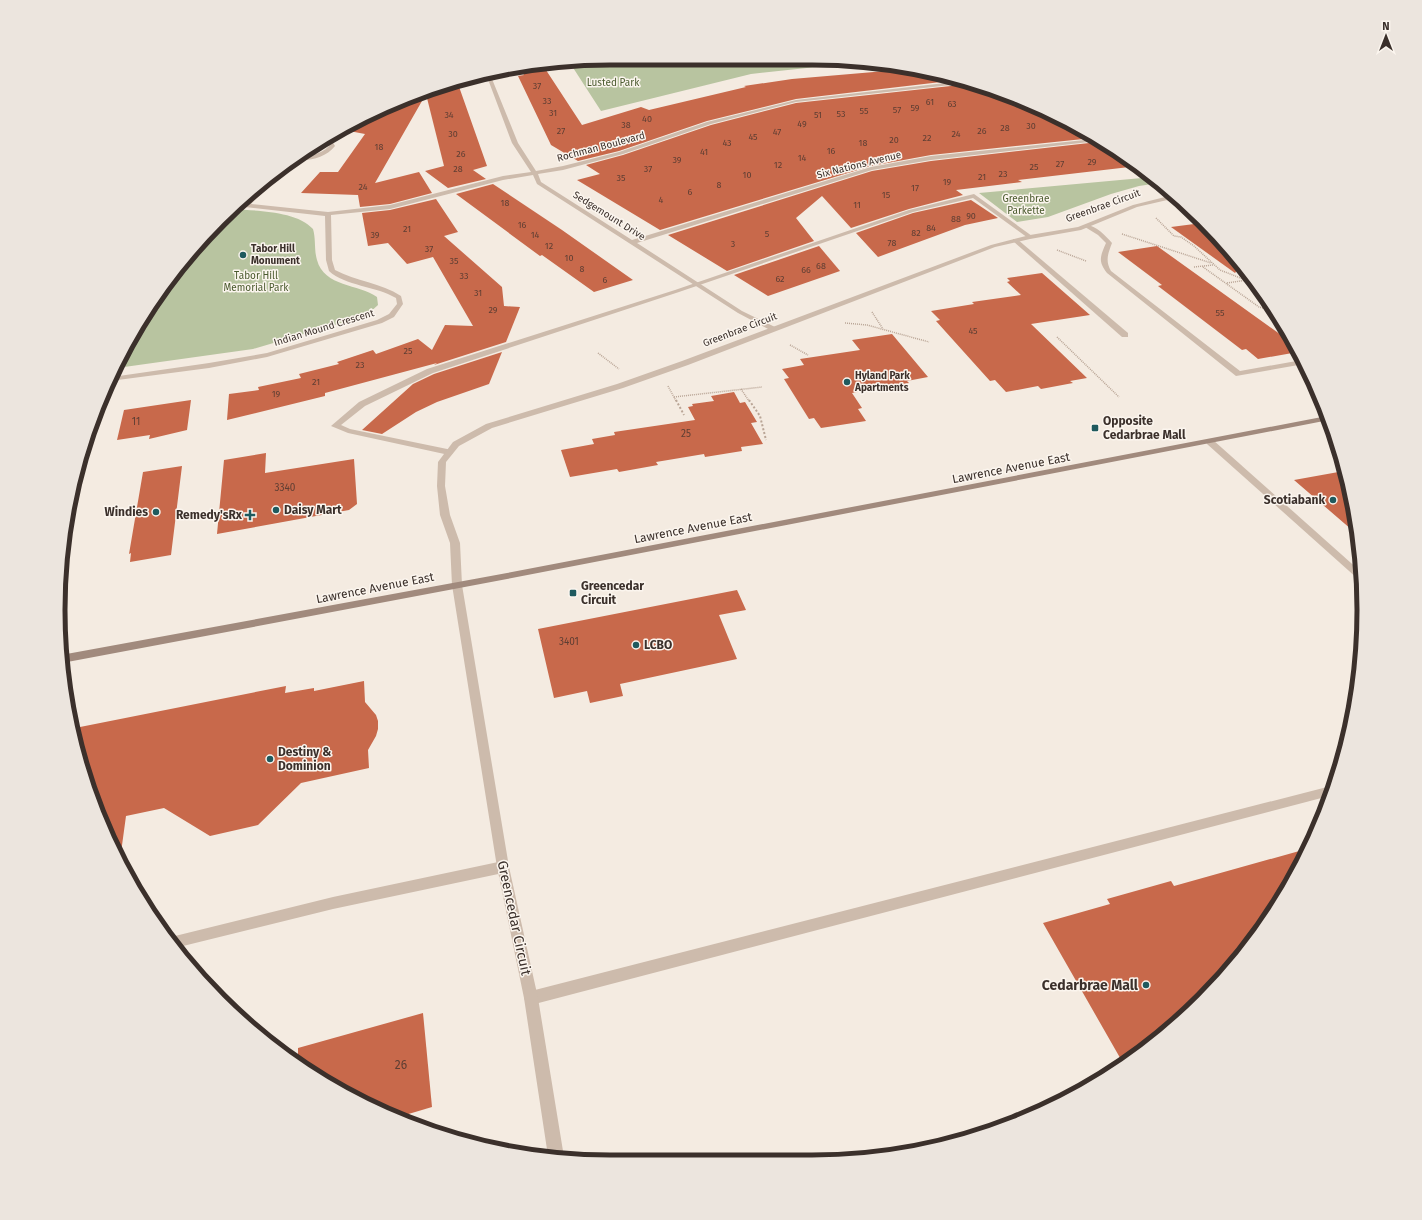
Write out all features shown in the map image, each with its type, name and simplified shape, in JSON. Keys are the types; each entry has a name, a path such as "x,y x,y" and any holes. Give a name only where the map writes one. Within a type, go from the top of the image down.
{"main road":[{"name":"Lawrence Avenue East","path":"67,658 1210,442 1247,433 1322,419"}],"street":[{"name":"Sedgemount Drive","path":"490,79 515,143 536,173 539,183 740,312 772,329"},
{"name":"Rochman Boulevard","path":"247,205 328,214 393,206 503,178 536,173 621,153 709,123 796,100 952,84"},
{"name":"Six Nations Avenue","path":"633,242 871,169 931,158 1089,141"},
{"path":"304,159 328,152 332,146 330,142"},
{"path":"449,452 348,431 335,426 362,404 430,372 518,344 911,211 974,196 1030,237"},
{"path":"247,205 254,198"},
{"path":"1166,198 1171,200"},
{"name":"Greenbrae Circuit","path":"457,585 455,543 451,535 446,515 441,486 442,462 456,444 489,426 620,386 660,372 727,348 772,329 993,246 1030,237 1066,232 1090,225 1134,206 1166,198"},
{"name":"Indian Mound Crescent","path":"117,378 232,362 268,354 312,343 388,319 395,314 400,304 399,297 392,292 347,279 332,271 329,260 328,214"},
{"path":"1090,225 1109,243 1104,256 1104,264 1109,272 1239,374 1298,363"},
{"path":"1015,240 1125,336"},
{"path":"1210,442 1356,572"},
{"name":"Greencedar Circuit","path":"457,585 503,867 531,998 555,1152"},
{"path":"531,998 1325,792"},
{"path":"178,941 333,903 503,867"}],"path":[{"path":"1154,216 1174,236 1181,237 1194,246 1210,263 1220,270 1245,279"},
{"path":"1090,225 1210,263"},
{"path":"1054,249 1106,268"},
{"path":"1194,268 1213,265"},
{"path":"1203,266 1259,307 1266,309"},
{"path":"1226,283 1246,280"},
{"path":"872,312 883,329"},
{"path":"845,323 867,325 929,342"},
{"path":"1057,338 1119,397"},
{"path":"790,345 808,355"},
{"path":"660,372 684,415"},
{"path":"674,397 762,387"},
{"path":"740,389 760,416 766,440"}],"green space":[{"name":"Lusted Park","path":"572,66 830,66 751,74 601,111"},
{"name":"Greenbrae Parkette","path":"1144,178 1152,184 1111,194 1048,217 1017,222 979,193"},
{"name":"Tabor Hill Memorial Park","path":"241,209 265,211 287,215 306,223 313,229 316,256 321,269 334,280 377,297 378,305 368,314 358,318 253,349 122,367 138,337 178,278 200,251"}],"building":[{"path":"545,69 582,125 641,107 649,110 746,87 744,86 792,79 888,71 918,75 944,82 796,99 707,121 619,151 578,161 551,145 518,76 524,75 522,72"},
{"path":"957,85 1021,106 1086,139 931,155 871,166 660,230 577,180 600,174 586,165 623,155 711,125 796,103"},
{"path":"459,87 487,166 473,170 486,179 448,188 425,171 444,166 427,97"},
{"path":"424,98 375,183 419,172 432,193 390,204 360,207 358,195 301,193 320,172 338,172 365,134 350,131 401,106"},
{"path":"1092,143 1129,167 1018,180 1022,182 956,190 963,195 909,209 851,228 822,196 796,218 814,241 727,271 668,235 872,171 931,161"},
{"path":"493,184 633,280 594,292 542,255 540,256 456,194"},
{"path":"436,199 458,232 444,236 502,287 504,306 520,307 506,342 434,365 437,363 325,393 325,396 227,420 229,394 259,390 258,387 301,378 299,374 339,364 337,362 373,350 376,354 418,339 432,350 445,325 473,326 433,257 407,264 388,243 368,246 362,213 390,210"},
{"path":"971,200 998,218 965,225 878,257 856,233 913,213"},
{"path":"1196,224 1222,251 1237,270 1235,273 1171,227"},
{"path":"819,246 840,271 768,296 734,275"},
{"path":"1157,246 1283,336 1292,353 1258,359 1246,349 1242,350 1158,286 1162,285 1118,252"},
{"path":"1042,273 1090,315 1031,324 1087,378 1070,381 1073,383 1041,389 1038,386 1006,392 995,380 990,381 936,321 940,320 931,311 974,304 972,302 1021,295 1007,282 1010,281 1007,278"},
{"name":"Hyland Park Apartments","path":"892,334 928,377 907,381 909,383 852,393 862,408 858,409 866,421 821,428 814,418 809,419 784,379 789,378 782,369 804,365 800,359 860,350 852,340"},
{"path":"502,352 489,384 437,402 416,412 382,434 362,430 413,384 434,374"},
{"path":"734,392 740,403 745,402 757,422 751,423 763,444 741,447 742,451 705,457 704,454 656,462 658,465 619,472 617,469 570,477 561,450 594,444 592,439 615,435 614,432 695,420 688,407 693,406 692,404 714,401 711,396"},
{"path":"191,400 187,430 149,439 150,435 117,440 124,410"},
{"path":"266,453 265,473 354,459 357,504 349,510 217,534 224,460"},
{"name":"Windies","path":"182,466 171,555 130,562 131,553 129,554 143,472"},
{"name":"Scotiabank","path":"1339,472 1347,504 1351,529 1294,480"},
{"name":"LCBO","path":"737,590 746,610 719,615 737,659 620,684 623,696 590,703 587,691 554,698 538,629"},
{"path":"364,681 365,702 376,715 378,721 376,736 368,750 369,768 301,783 258,825 210,836 164,808 126,816 121,851 106,819 94,785 78,727 286,686 285,693 314,688 314,691"},
{"name":"Cedarbrae Mall","path":"1301,850 1265,913 1222,969 1171,1020 1121,1059 1043,923 1110,904 1107,899 1171,881 1174,886"},
{"path":"423,1013 432,1107 404,1115 401,1114 337,1082 307,1063 298,1056 298,1048"}],"place":[{"name":"Tabor Hill Monument","path":"243,255"},
{"name":"Hyland Park Apartments","path":"847,382"},
{"name":"Opposite Cedarbrae Mall","path":"1095,428"},
{"name":"Scotiabank","path":"1333,500"},
{"name":"Daisy Mart","path":"276,510"},
{"name":"Windies","path":"156,512"},
{"name":"Remedy'sRx","path":"250,515"},
{"name":"Greencedar Circuit","path":"573,593"},
{"name":"LCBO","path":"636,645"},
{"name":"Destiny & Dominion","path":"270,759"},
{"name":"Cedarbrae Mall","path":"1146,985"}]}
